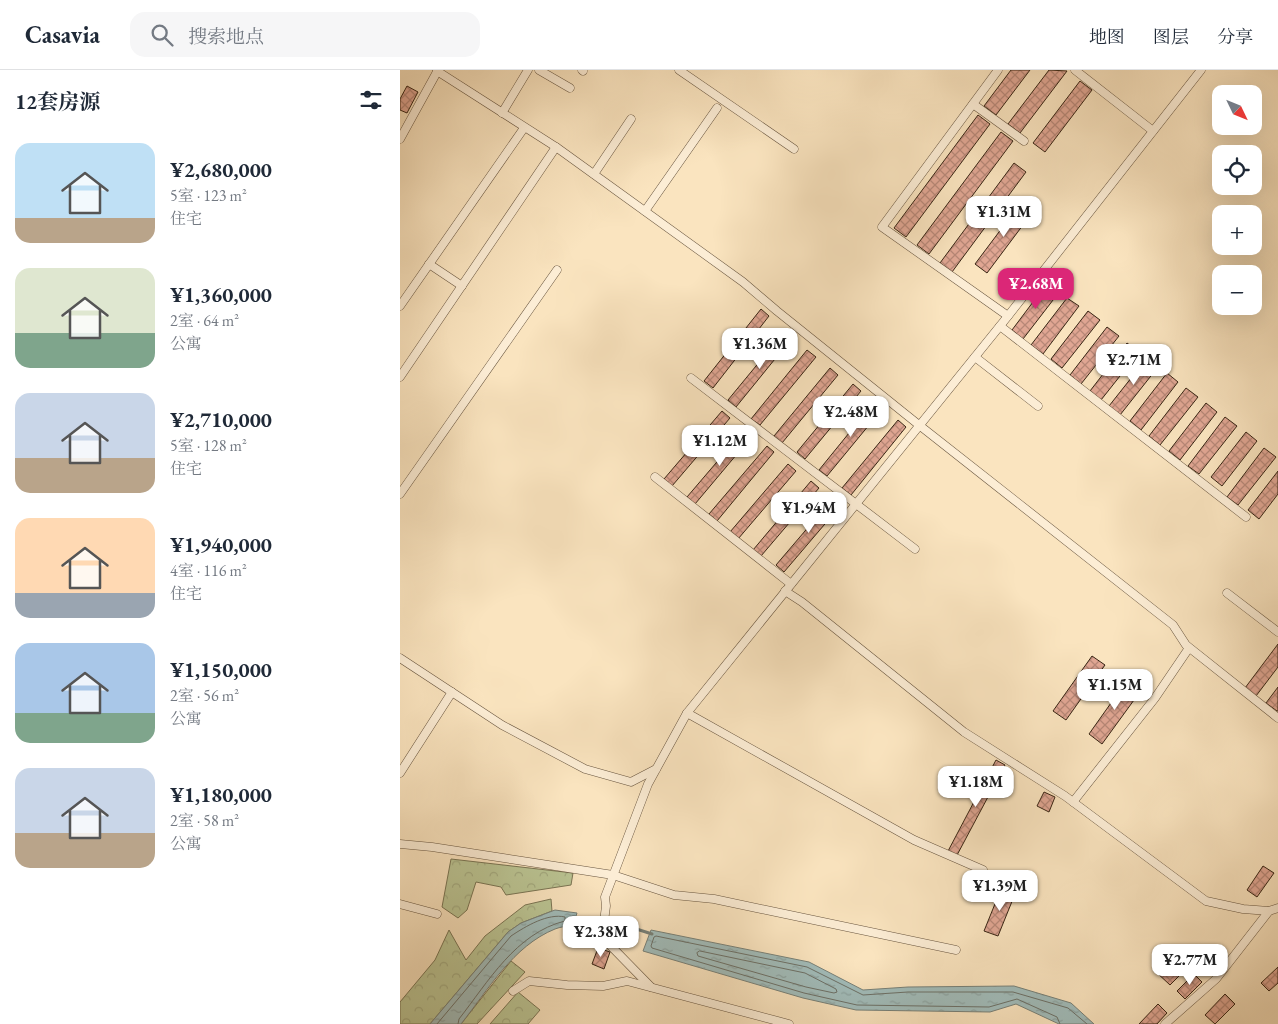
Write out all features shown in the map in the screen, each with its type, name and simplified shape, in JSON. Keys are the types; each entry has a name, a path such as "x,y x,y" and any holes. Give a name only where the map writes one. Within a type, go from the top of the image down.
{"street":[{"path":"502,113 528,70"},
{"path":"539,70 570,88"},
{"path":"679,70 794,148"},
{"path":"998,70 882,227 1008,316"},
{"path":"1075,70 1153,131"},
{"path":"651,987 602,937 606,906 605,897 648,784 687,713 1008,316 1200,70"},
{"path":"400,139 438,71 556,147 743,282 919,425 1173,625 1189,648 1278,718"},
{"path":"973,104 1024,141"},
{"path":"645,211 717,108"},
{"path":"594,174 631,118"},
{"path":"400,306 524,128"},
{"path":"400,377 556,147"},
{"path":"429,264 462,286"},
{"path":"400,494 557,270"},
{"path":"1000,326 1246,517"},
{"path":"975,357 1038,406"},
{"path":"691,378 915,550"},
{"path":"655,478 791,584"},
{"path":"785,591 802,602 964,732 1074,802 1206,901 1243,909 1270,911 1278,908"},
{"path":"1227,593 1278,632"},
{"path":"1074,802 1155,698 1189,648"},
{"path":"400,658 502,725 585,769 631,782 656,769"},
{"path":"400,773 452,692"},
{"path":"687,713 914,840 983,870"},
{"path":"400,844 432,847 613,876 674,895 714,899 956,950"},
{"path":"400,904 437,914"},
{"path":"1165,1024 1216,979 1270,911"},
{"path":"512,991 529,981 567,986 603,986 627,981 789,1024"}],"green space":[{"path":"451,859 573,873 571,885 506,895 501,887 476,882 467,910 458,918 442,907"},
{"path":"551,899 552,911 521,923 508,932 430,1024 400,1024 400,1002 435,960 449,930 466,960 485,936 525,905"},
{"path":"511,961 525,972 477,1024 461,1024"},
{"path":"518,992 540,1010 528,1024 490,1024"}],"water":[{"path":"555,910 577,913 573,925 555,929 526,946 502,970 461,1024 430,1024 508,932 521,923"},
{"path":"651,930 809,962 863,990 908,987 1014,986 1071,1003 1094,1024 1059,1024 1016,1004 990,1012 856,1010 803,998 643,951"}],"building":[{"path":"1011,70 1030,70 996,115 984,106"},
{"path":"1049,70 1067,71 1020,133 1008,124"},
{"path":"1080,81 1092,90 1045,152 1033,143"},
{"path":"407,86 418,92 407,113 400,110 400,99"},
{"path":"978,115 990,124 906,237 894,228"},
{"path":"1001,132 1013,141 929,254 917,245"},
{"path":"1014,163 1026,172 952,272 940,263"},
{"path":"1020,204 1032,213 987,273 975,264"},
{"path":"1048,282 1060,291 1023,339 1012,330"},
{"path":"1067,298 1079,306 1043,354 1031,345"},
{"path":"761,309 769,316 713,388 704,381"},
{"path":"1088,311 1100,320 1062,368 1051,359"},
{"path":"1107,327 1119,336 1081,384 1070,375"},
{"path":"784,332 792,338 736,407 728,400"},
{"path":"1127,343 1139,352 1101,400 1090,391"},
{"path":"807,350 816,357 760,425 751,419"},
{"path":"1147,358 1158,367 1120,415 1109,406"},
{"path":"830,368 838,375 782,443 774,436"},
{"path":"1167,373 1178,382 1141,430 1130,421"},
{"path":"853,384 861,391 805,459 797,452"},
{"path":"1186,388 1198,397 1160,445 1149,436"},
{"path":"875,401 883,408 827,476 819,470"},
{"path":"1206,403 1217,412 1180,460 1169,451"},
{"path":"722,411 730,418 672,486 664,479"},
{"path":"1225,417 1237,426 1199,474 1188,466"},
{"path":"898,420 906,427 851,495 842,488"},
{"path":"745,429 753,435 695,504 687,497"},
{"path":"1246,432 1257,441 1222,486 1211,477"},
{"path":"767,446 774,452 717,521 709,514"},
{"path":"1264,448 1276,457 1238,505 1227,497"},
{"path":"788,464 796,471 738,539 730,532"},
{"path":"1278,471 1278,494 1259,519 1248,510"},
{"path":"811,481 819,488 761,556 753,550"},
{"path":"834,497 842,504 784,572 776,565"},
{"path":"1278,644 1278,667 1256,696 1245,688"},
{"path":"1092,656 1105,665 1066,720 1053,711"},
{"path":"1128,679 1142,689 1102,744 1089,734"},
{"path":"1278,687 1278,711 1277,711 1266,703"},
{"path":"996,760 1005,765 956,857 947,853"},
{"path":"1044,792 1055,797 1049,812 1037,806"},
{"path":"1263,866 1274,873 1257,897 1247,890"},
{"path":"1001,889 1015,894 998,936 984,931"},
{"path":"598,948 610,952 604,969 592,964"},
{"path":"1174,951 1189,966 1170,985 1155,971"},
{"path":"1278,967 1278,983 1269,991 1261,983"},
{"path":"1194,974 1202,982 1185,999 1177,991"},
{"path":"1225,994 1235,1004 1215,1024 1205,1015"},
{"path":"1158,1004 1167,1013 1157,1024 1139,1024"}],"waterway":[{"path":"573,917 624,925 652,934"}]}
